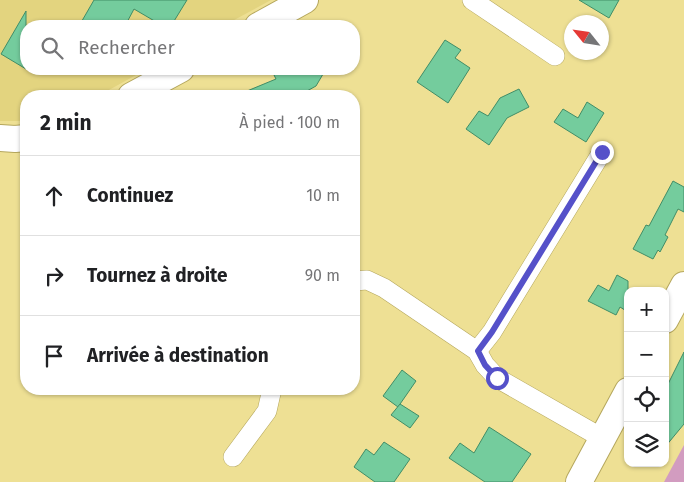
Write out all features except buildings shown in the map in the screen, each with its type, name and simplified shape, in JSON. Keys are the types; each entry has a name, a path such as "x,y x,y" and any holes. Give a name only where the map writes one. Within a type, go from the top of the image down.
{"street":[{"path":"269,20 305,0"},
{"path":"472,0 555,56"},
{"path":"142,90 170,75"},
{"path":"0,138 20,139"},
{"path":"478,351 492,332 602,152"},
{"path":"360,281 367,280 384,288 478,351 485,365 497,378 602,438"},
{"path":"669,313 684,285"},
{"path":"233,457 267,410 271,395"},
{"path":"579,482 624,397"}],"shaded area":[{"path":"0,0 271,0 234,20 20,20 20,75 136,75 109,90 20,90 20,121 0,121"},
{"path":"684,445 684,482 664,482"}],"route":[{"path":"497,378 485,365 478,351 492,332 602,152"}]}
